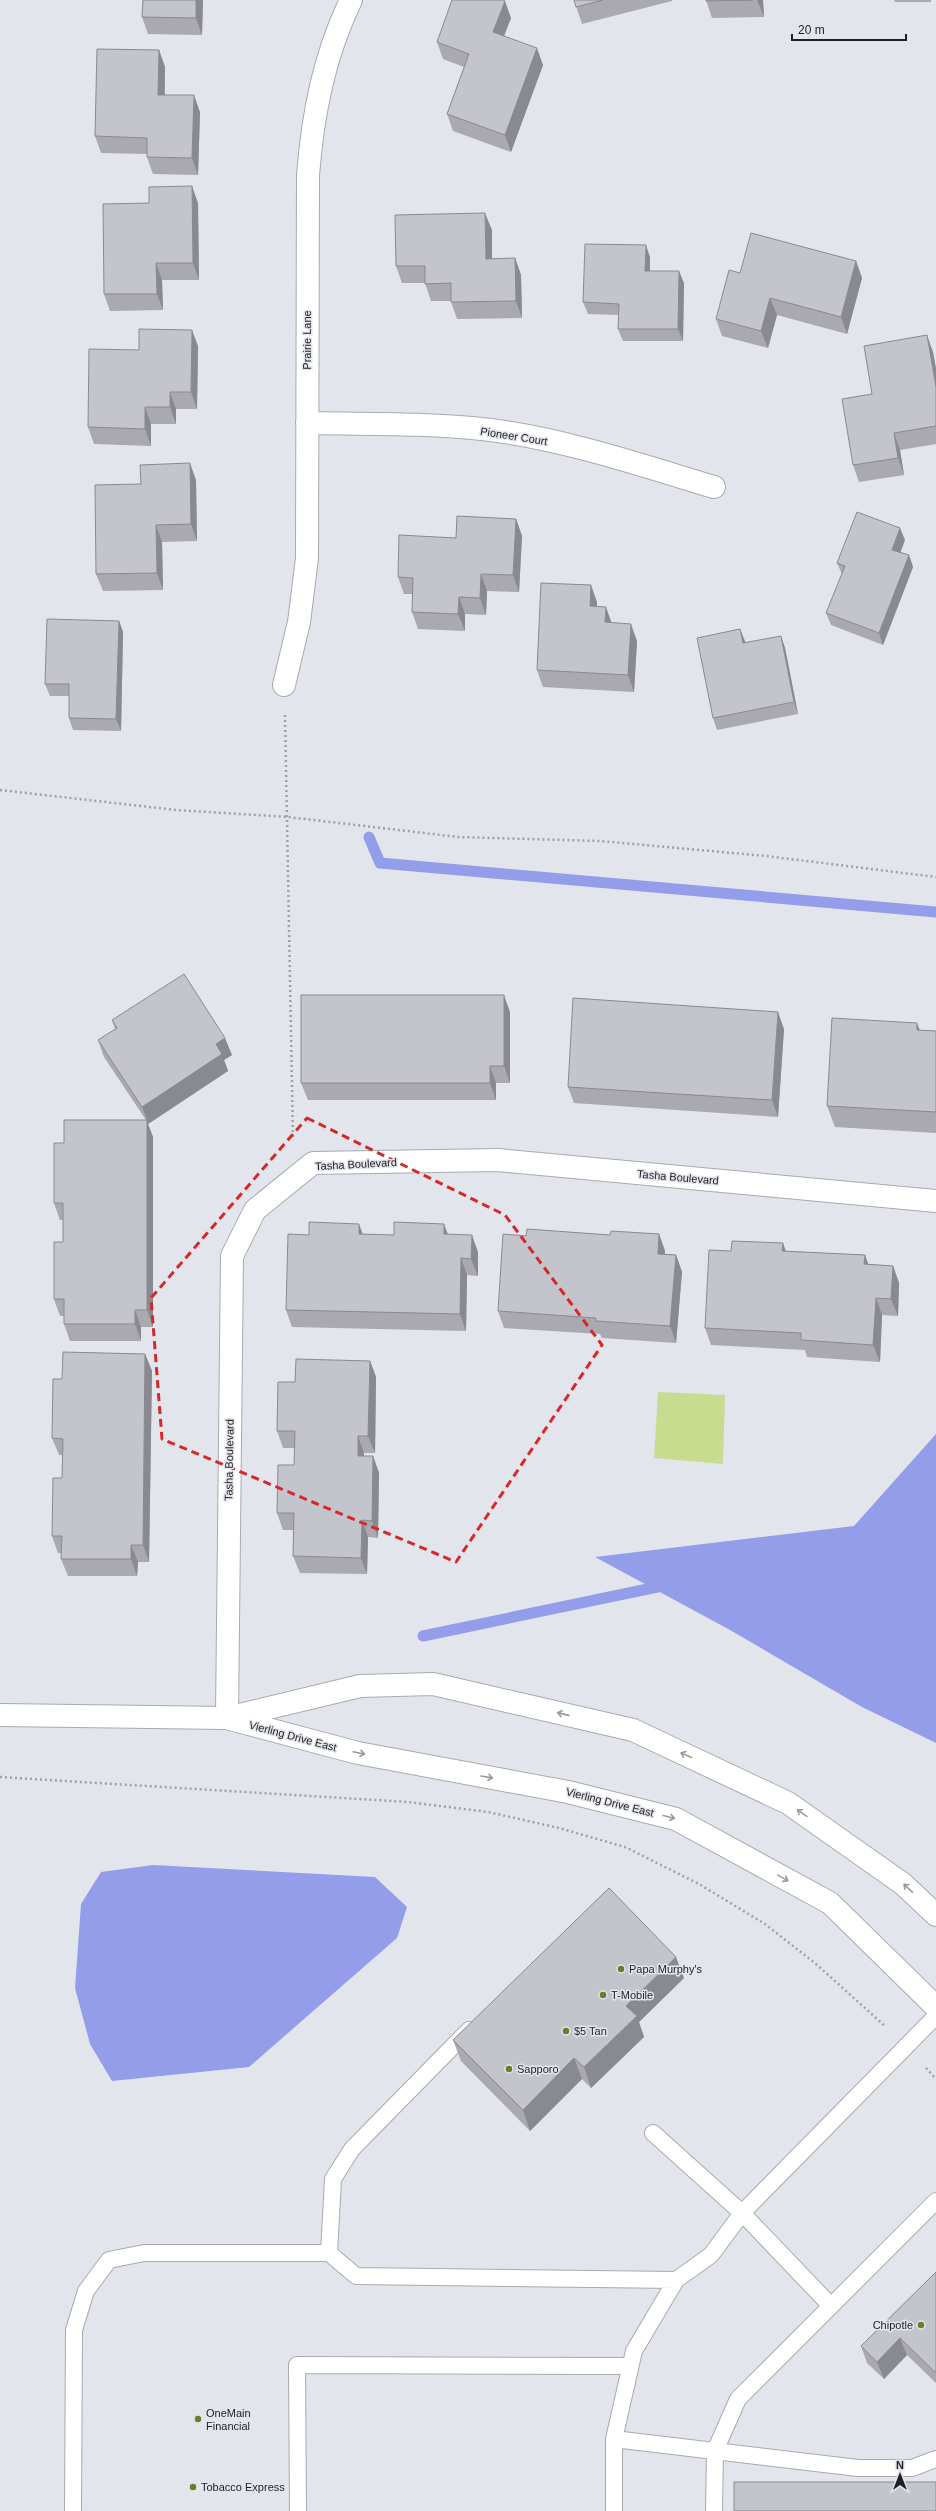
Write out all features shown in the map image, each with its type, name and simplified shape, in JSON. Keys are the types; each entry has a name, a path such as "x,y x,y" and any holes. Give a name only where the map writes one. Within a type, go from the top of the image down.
{"street":[{"name":"Prairie Lane","path":"284,685 299,622 307,558 308,175 313,122 323,72 338,28 351,0"},
{"name":"Pioneer Court","path":"307,423 403,424 492,430 581,448 714,487"},
{"name":"Tasha Boulevard","path":"227,1718 232,1256 255,1210 313,1164 498,1160 936,1201"},
{"name":"Vierling Drive East","path":"227,1718 360,1686 433,1684 633,1730 788,1803 903,1884 936,1915"},
{"name":"Vierling Drive East","path":"0,1715 227,1718 358,1753 568,1792 676,1819 830,1903 936,2007"}],"lane":[{"path":"614,2511 614,2439 634,2351 676,2280 710,2255 742,2213 936,2016"},
{"path":"329,2253 333,2179 352,2149 479,2019"},
{"path":"653,2133 742,2213 831,2306"},
{"path":"714,2511 715,2451 738,2399 936,2201"},
{"path":"73,2511 74,2330 86,2291 109,2260 144,2253 329,2253 356,2276 676,2280"},
{"path":"298,2511 297,2365 630,2366"},
{"path":"614,2439 858,2468 912,2468 936,2471"},
{"path":"912,2468 936,2459"}],"path":[{"path":"284,685 288,818 294,1179"},
{"path":"0,790 176,810 288,818 458,837 600,841 750,854 936,877"},
{"path":"0,1777 408,1802 488,1812 559,1828 625,1847 699,1884 765,1924 816,1964 906,2047 936,2079"}],"highlighted area":[{"path":"307,1118 505,1215 602,1345 456,1562 162,1439 151,1298"}],"green space":[{"path":"658,1392 725,1395 723,1464 654,1458"}],"water":[{"path":"936,1434 936,1743 862,1707 730,1630 595,1557 854,1526"},
{"path":"153,1865 375,1877 407,1907 397,1938 249,2067 112,2081 90,2044 75,1988 81,1904 101,1872"}],"building":[{"path":"143,0 196,0 196,18 142,17"},
{"path":"452,0 505,1 493,32 537,48 505,135 447,114 469,54 437,42"},
{"path":"574,0 603,0 576,7"},
{"path":"706,0 753,0 706,1"},
{"path":"97,49 159,50 158,95 194,95 192,158 147,157 147,138 95,136"},
{"path":"192,186 193,263 156,263 157,294 104,294 103,204 149,203 149,187"},
{"path":"485,213 486,259 515,258 516,301 451,302 451,283 425,284 425,266 396,266 395,215"},
{"path":"751,233 856,261 841,317 770,298 761,331 716,319 729,270 740,273"},
{"path":"585,244 646,245 645,271 679,271 678,329 618,329 619,304 583,302"},
{"path":"139,329 192,330 191,392 170,392 170,407 145,407 145,429 88,427 89,349 139,350"},
{"path":"927,335 936,387 936,426 894,433 898,458 853,465 842,399 872,394 864,346"},
{"path":"190,463 191,524 156,525 157,573 96,574 95,485 141,484 140,465"},
{"path":"857,512 900,528 892,550 909,555 879,633 826,613 845,566 837,563"},
{"path":"457,516 516,519 513,575 481,574 480,598 459,597 458,614 412,612 413,578 398,577 399,535 456,538"},
{"path":"541,583 591,585 590,606 606,607 605,622 631,624 628,675 537,670"},
{"path":"47,619 119,621 116,719 69,718 69,684 45,684"},
{"path":"740,629 743,643 781,636 794,702 713,718 697,638"},
{"path":"184,974 225,1038 216,1044 222,1054 142,1107 98,1040 117,1028 112,1020"},
{"path":"301,995 504,995 504,1066 490,1066 490,1083 301,1083"},
{"path":"573,998 778,1012 772,1100 568,1087"},
{"path":"832,1018 917,1023 917,1030 936,1031 936,1112 827,1106"},
{"path":"64,1120 147,1120 147,1310 135,1310 135,1324 64,1324 64,1299 54,1299 54,1242 63,1242 63,1203 54,1203 54,1143 64,1143"},
{"path":"309,1222 359,1224 359,1234 394,1235 394,1222 444,1224 444,1234 472,1235 471,1259 461,1258 460,1314 286,1310 288,1234 309,1235"},
{"path":"527,1229 610,1235 611,1231 659,1234 658,1254 676,1255 670,1326 596,1321 596,1318 498,1311 503,1234 526,1236"},
{"path":"732,1241 783,1243 782,1251 865,1255 864,1264 893,1266 891,1299 876,1298 873,1345 801,1340 801,1333 705,1328 709,1250 731,1251"},
{"path":"63,1352 145,1354 143,1545 131,1545 131,1559 61,1559 62,1536 52,1536 53,1478 62,1478 63,1439 52,1438 53,1379 62,1379"},
{"path":"296,1359 370,1361 368,1436 358,1436 358,1456 373,1456 372,1521 362,1520 361,1558 293,1556 294,1513 277,1513 278,1465 294,1465 295,1431 277,1431 278,1382 295,1382"},
{"path":"609,1888 676,1957 626,2006 637,2016 584,2067 574,2058 523,2110 453,2040"},
{"path":"936,2272 936,2371 935,2372 900,2338 877,2362 861,2346"},
{"path":"734,2482 936,2482 936,2511 734,2511"}],"waterway":[{"path":"369,837 380,863 936,912"},
{"path":"423,1636 667,1585"}],"place":[{"name":"Papa Murphy's","path":"621,1969"},
{"name":"T-Mobile","path":"603,1995"},
{"name":"$5 Tan","path":"566,2031"},
{"name":"Sapporo","path":"509,2069"},
{"name":"Chipotle","path":"921,2325"},
{"name":"OneMain Financial","path":"198,2419"},
{"name":"Tobacco Express","path":"193,2487"}]}
